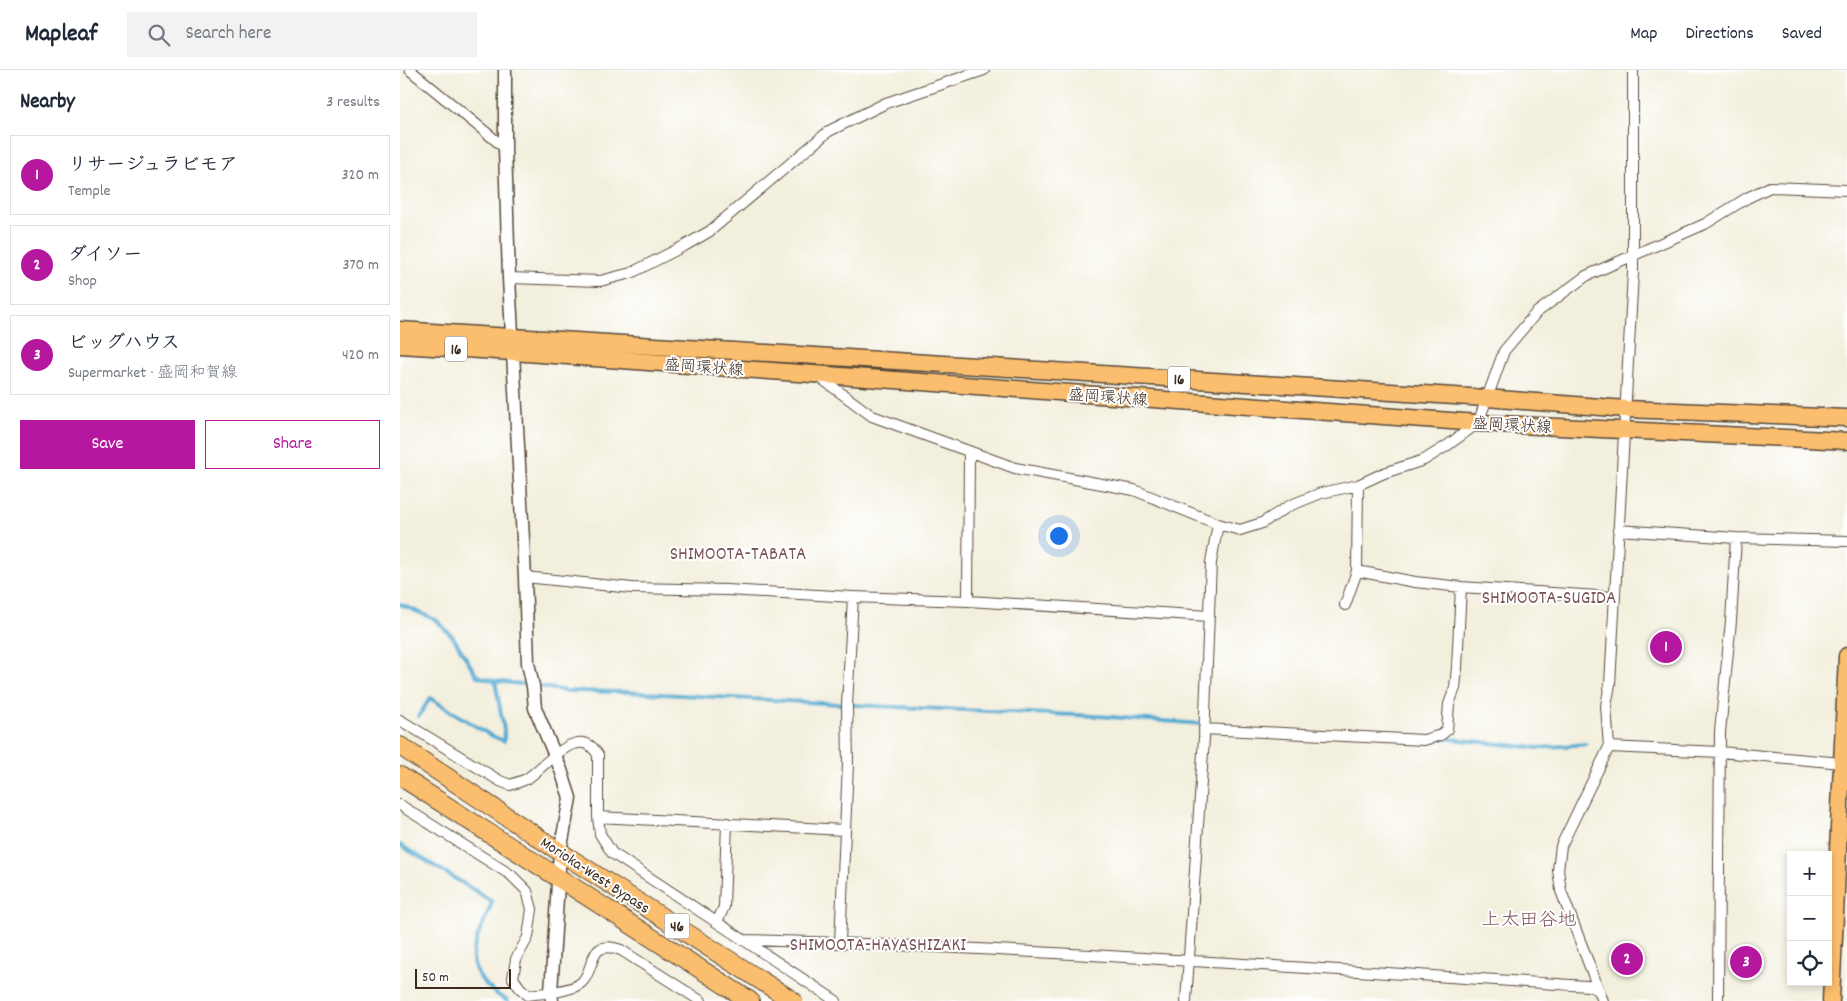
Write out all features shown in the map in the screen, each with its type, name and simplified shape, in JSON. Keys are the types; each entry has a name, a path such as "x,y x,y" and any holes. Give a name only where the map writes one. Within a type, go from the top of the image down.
{"highway":[{"name":"Morioka-West Bypass","path":"400,746 560,852 793,1001"},
{"name":"Morioka-West Bypass","path":"400,776 750,1001"}],"main road":[{"name":"盛岡環状線","path":"400,330 512,344 815,374 1478,423 1847,441"},
{"name":"盛岡環状線","path":"400,345 512,344 1486,398 1626,408 1847,418"},
{"path":"1831,1001 1847,656"}],"street":[{"path":"410,70 505,148"},
{"path":"505,70 508,278 526,577 528,663 535,708 561,770 570,798 560,852 560,878 551,997"},
{"path":"508,278 600,281 631,273 686,245 710,230 829,131 860,114 886,103 984,70"},
{"path":"1603,1001 1561,892 1558,870 1561,846 1609,747 1606,706 1610,684 1633,257 1633,70"},
{"path":"815,374 872,416 1015,468 1134,490 1218,524 1240,530 1262,523 1289,506 1321,493 1358,485 1384,472 1424,460 1448,446 1478,423 1504,351 1536,313 1586,276 1705,224 1747,198 1770,187 1847,190"},
{"path":"968,601 969,451"},
{"path":"1345,605 1357,571 1358,485"},
{"path":"1186,1001 1204,729 1211,562 1218,524"},
{"path":"1618,530 1736,538 1847,541"},
{"path":"1718,1001 1720,732 1731,621 1736,538"},
{"path":"1357,571 1415,582 1461,587 1614,596"},
{"path":"526,577 632,588 727,590 968,601 1209,616"},
{"path":"1204,729 1424,740 1441,736 1447,730 1449,704 1455,688 1461,587"},
{"path":"840,942 848,764 847,705 853,597"},
{"path":"400,720 500,781 510,785 528,778 554,755 576,742 587,743 594,748 598,755 598,817 600,834 612,853 836,1001"},
{"path":"1609,747 1720,752 1842,763"},
{"path":"400,806 511,875 527,891 532,909 530,928 528,937 516,959 513,978 528,995 551,997 577,985 583,981 596,953 600,949 612,947 621,950 701,1001"},
{"path":"598,817 844,830"},
{"path":"717,922 724,907 727,823"},
{"path":"744,940 840,942 1190,961 1589,986 1598,990"}],"waterway":[{"path":"400,604 436,620 453,637 477,676 495,681 529,685"},
{"path":"419,716 430,698 490,735 504,741 504,730 495,681"},
{"path":"536,686 567,691 627,692 1097,716 1202,724"},
{"path":"1442,738 1539,748 1586,744"},
{"path":"400,845 492,902 476,942 473,961 475,969 483,982 508,1001"}],"place":[{"name":"リサージュラビモア","path":"1666,647"},
{"name":"ダイソー","path":"1627,959"},
{"name":"ビッグハウス","path":"1746,962"}],"district":[{"name":"SHIMOOTA-TABATA","path":"738,552"},
{"name":"SHIMOOTA-SUGIDA","path":"1549,596"},
{"name":"上太田谷地","path":"1529,918"},
{"name":"SHIMOOTA-HAYASHIZAKI","path":"878,943"}]}
